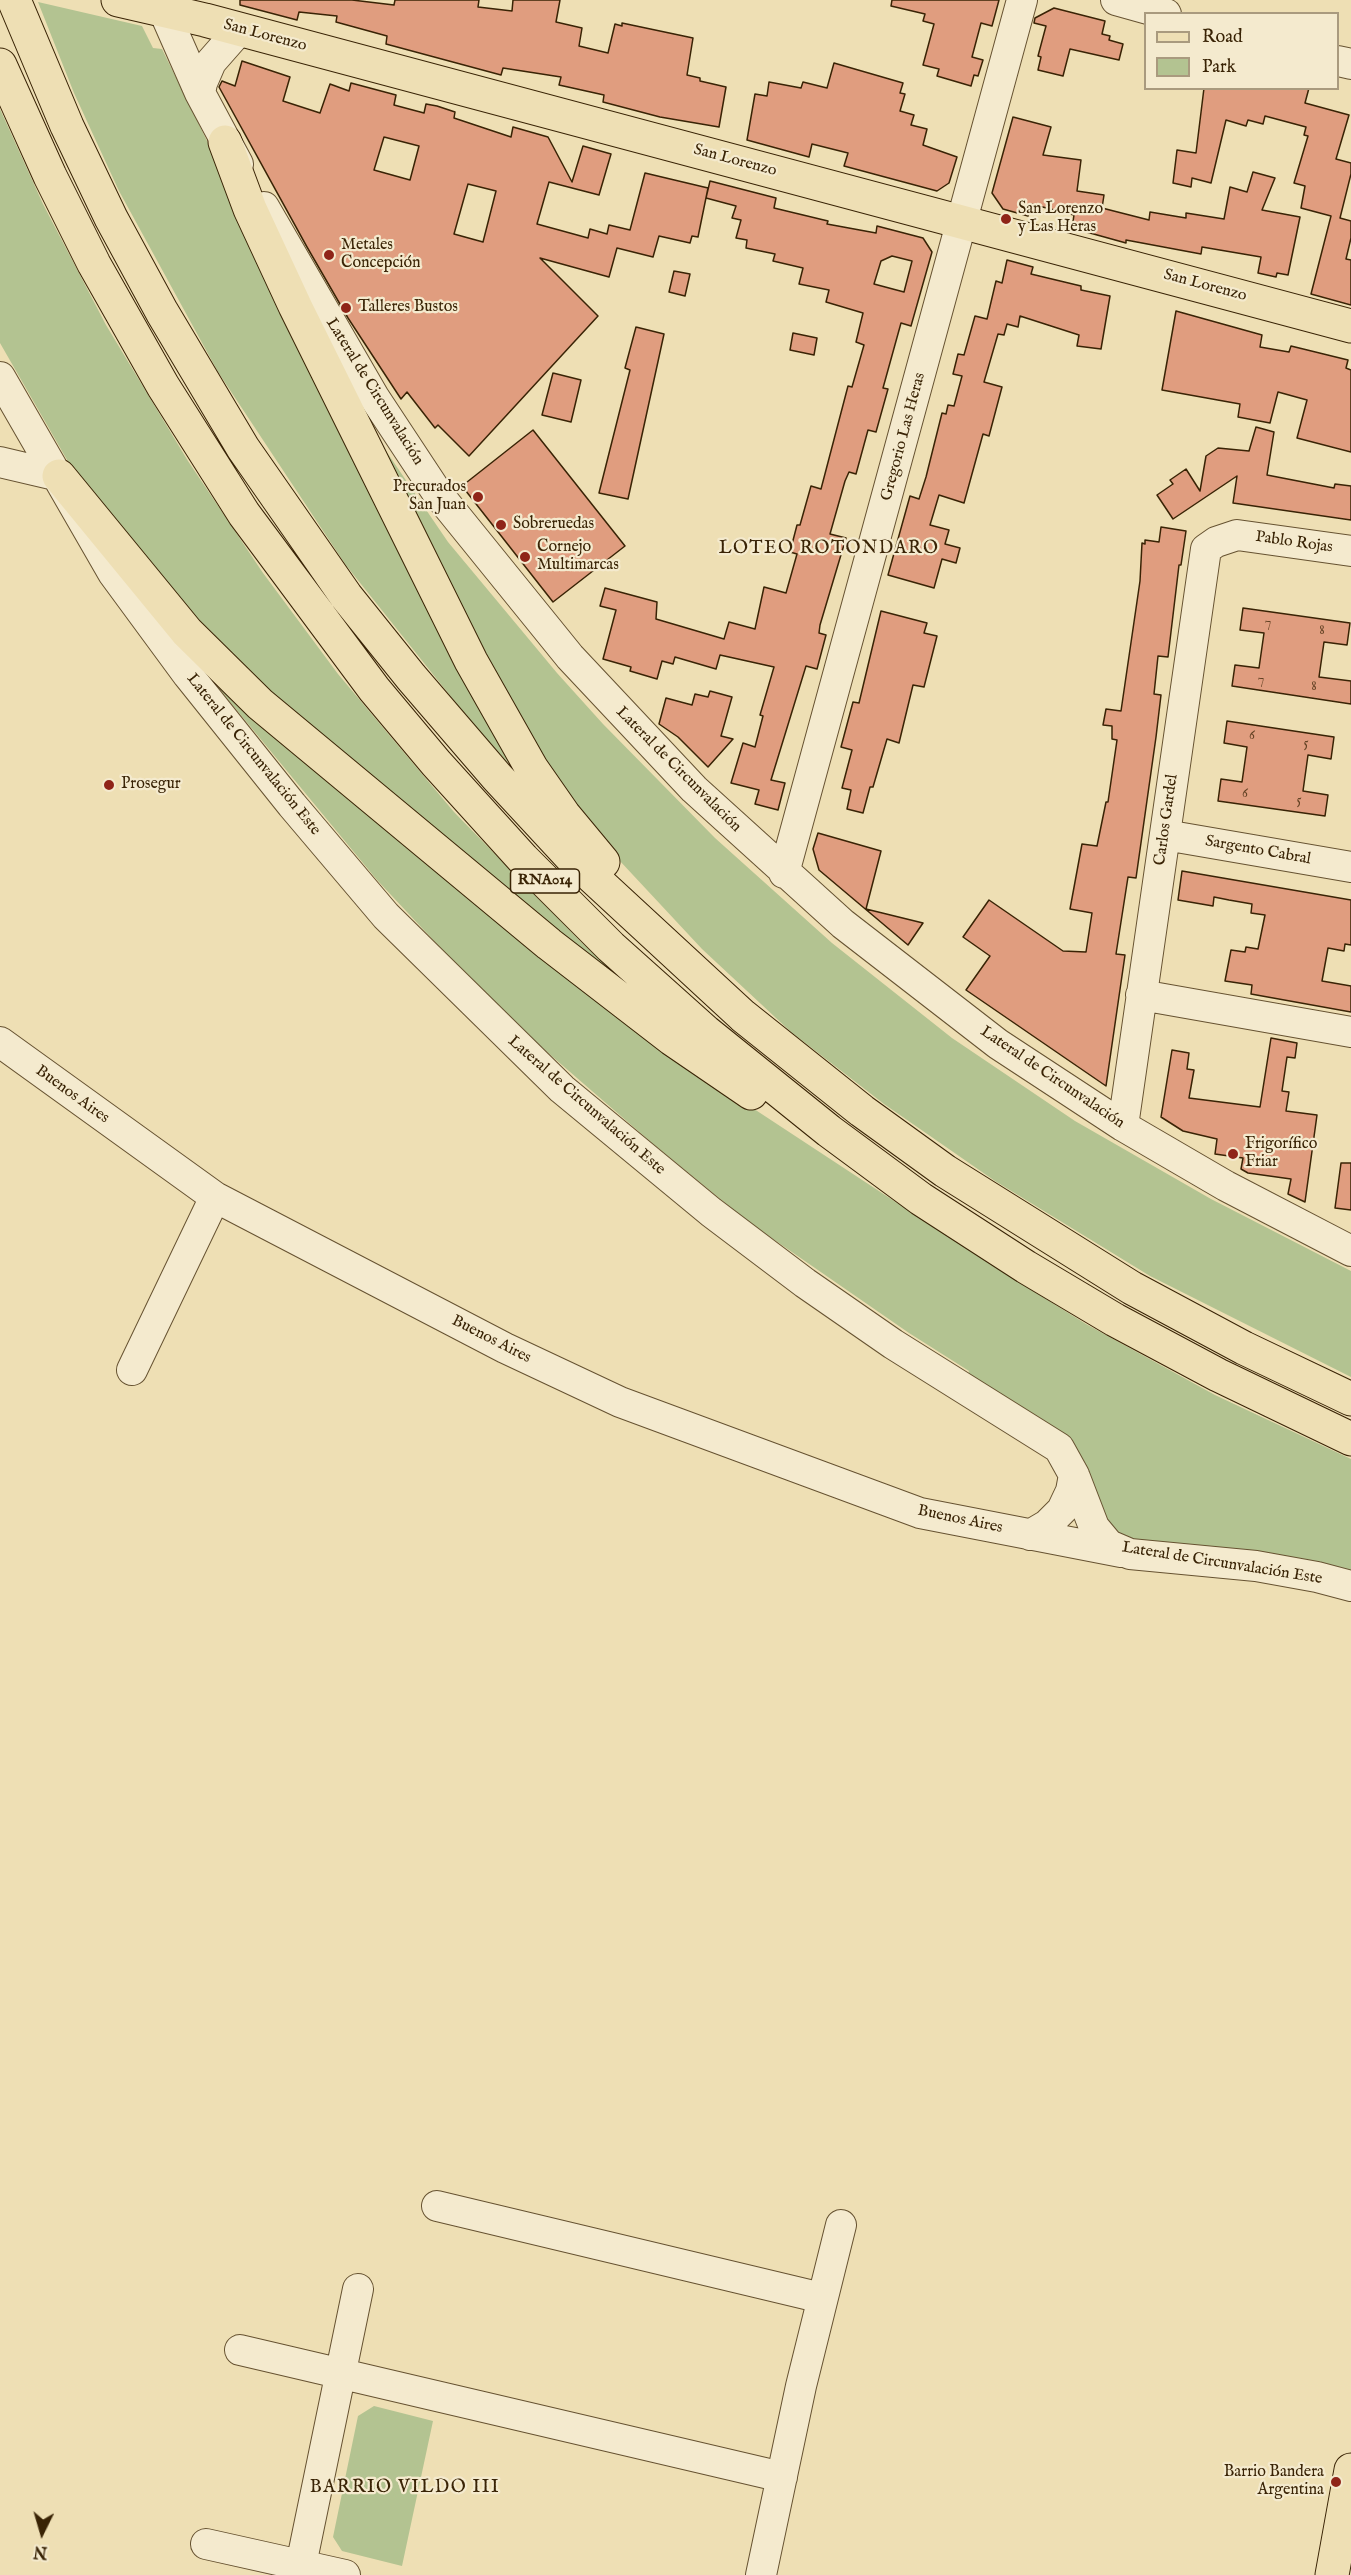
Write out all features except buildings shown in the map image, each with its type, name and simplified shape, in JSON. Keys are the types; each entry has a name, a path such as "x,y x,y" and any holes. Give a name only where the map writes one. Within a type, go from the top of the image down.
{"main road":[{"name":"RNA014","path":"14,0 87,169 162,312 217,407 316,554 411,677 497,777 573,859 684,964 743,1016 862,1112 1005,1210 1186,1318 1351,1399"},
{"name":"San Lorenzo","path":"118,0 161,4 240,29 1351,326"},
{"name":"RNA014","path":"0,65 72,221 163,386 261,539 374,689 494,829 619,954 706,1032 792,1102 921,1198 1026,1267 1115,1320 1218,1376 1351,1439"},
{"path":"225,142 250,209 290,295 488,692 532,768 564,815 684,964"},
{"path":"59,476 187,632 220,667 306,745 549,944 672,1039 770,1105 921,1198"},
{"path":"1332,2575 1348,2510 1351,2470"}],"street":[{"name":"Gregorio Las Heras","path":"784,873 1022,0"},
{"path":"1116,0 1159,12"},
{"name":"Lateral de Circunvalación","path":"161,4 225,142 374,397 438,494 533,614 607,698 694,789 784,873 884,957 988,1037 1123,1126 1226,1186 1351,1251"},
{"path":"201,93 202,83 211,62 240,29"},
{"name":"Lateral de Circunvalación Este","path":"0,377 113,573 188,675 359,885 490,1021 579,1103 711,1212 845,1311 1052,1442 1059,1448 1074,1475 1094,1527 1109,1545 1121,1552 1257,1566 1351,1586"},
{"path":"0,462 59,476"},
{"name":"Pablo Rojas","path":"1237,535 1351,551"},
{"name":"Carlos Gardel","path":"1123,1126 1206,549 1216,542 1237,535"},
{"name":"Sargento Cabral","path":"1165,835 1351,867"},
{"path":"1142,995 1351,1032"},
{"name":"Buenos Aires","path":"0,1042 215,1197 505,1348 620,1402 920,1513 1121,1552"},
{"path":"132,1370 215,1197"},
{"path":"1030,1535 1047,1525 1062,1510 1071,1491 1074,1475"},
{"path":"437,2206 822,2298"},
{"path":"761,2575 822,2298 841,2225"},
{"path":"301,2565 358,2289"},
{"path":"240,2350 782,2477"},
{"path":"206,2544 345,2575"}],"green space":[{"path":"38,2 142,26 153,48 162,49 515,770 475,727 345,564 218,372 119,191 74,93"},
{"path":"0,109 43,204 106,325 188,461 263,573 338,674 454,812 580,941 639,995 249,685 74,472 0,343"},
{"path":"373,428 384,448 448,542 557,673 603,724 715,838 832,943 952,1038 1075,1121 1211,1199 1351,1271 1351,1377 1150,1276 995,1181 884,1104 791,1032 702,949 619,860 564,790 532,742 488,664"},
{"path":"178,639 713,1082 990,1264 1086,1324 1215,1395 1351,1459 1351,1572 1281,1555 1144,1543 1122,1537 1105,1523 1078,1460 967,1378 969,1371 909,1333 747,1221 652,1143 532,1039 450,958 377,880"},
{"path":"374,2406 433,2421 402,2566 342,2551 333,2537 358,2416"}],"place":[{"name":"San Lorenzo y Las Heras","path":"1006,219"},
{"name":"Metales Concepción","path":"329,255"},
{"name":"Talleres Bustos","path":"346,308"},
{"name":"Precurados San Juan","path":"478,497"},
{"name":"Sobreruedas","path":"501,525"},
{"name":"Cornejo Multimarcas","path":"525,557"},
{"name":"Prosegur","path":"109,785"},
{"name":"Frigorífico Friar","path":"1233,1154"},
{"name":"Barrio Bandera Argentina","path":"1336,2482"}],"district":[{"name":"LOTEO ROTONDARO","path":"829,549"},
{"name":"BARRIO VILDO III","path":"405,2488"}]}
